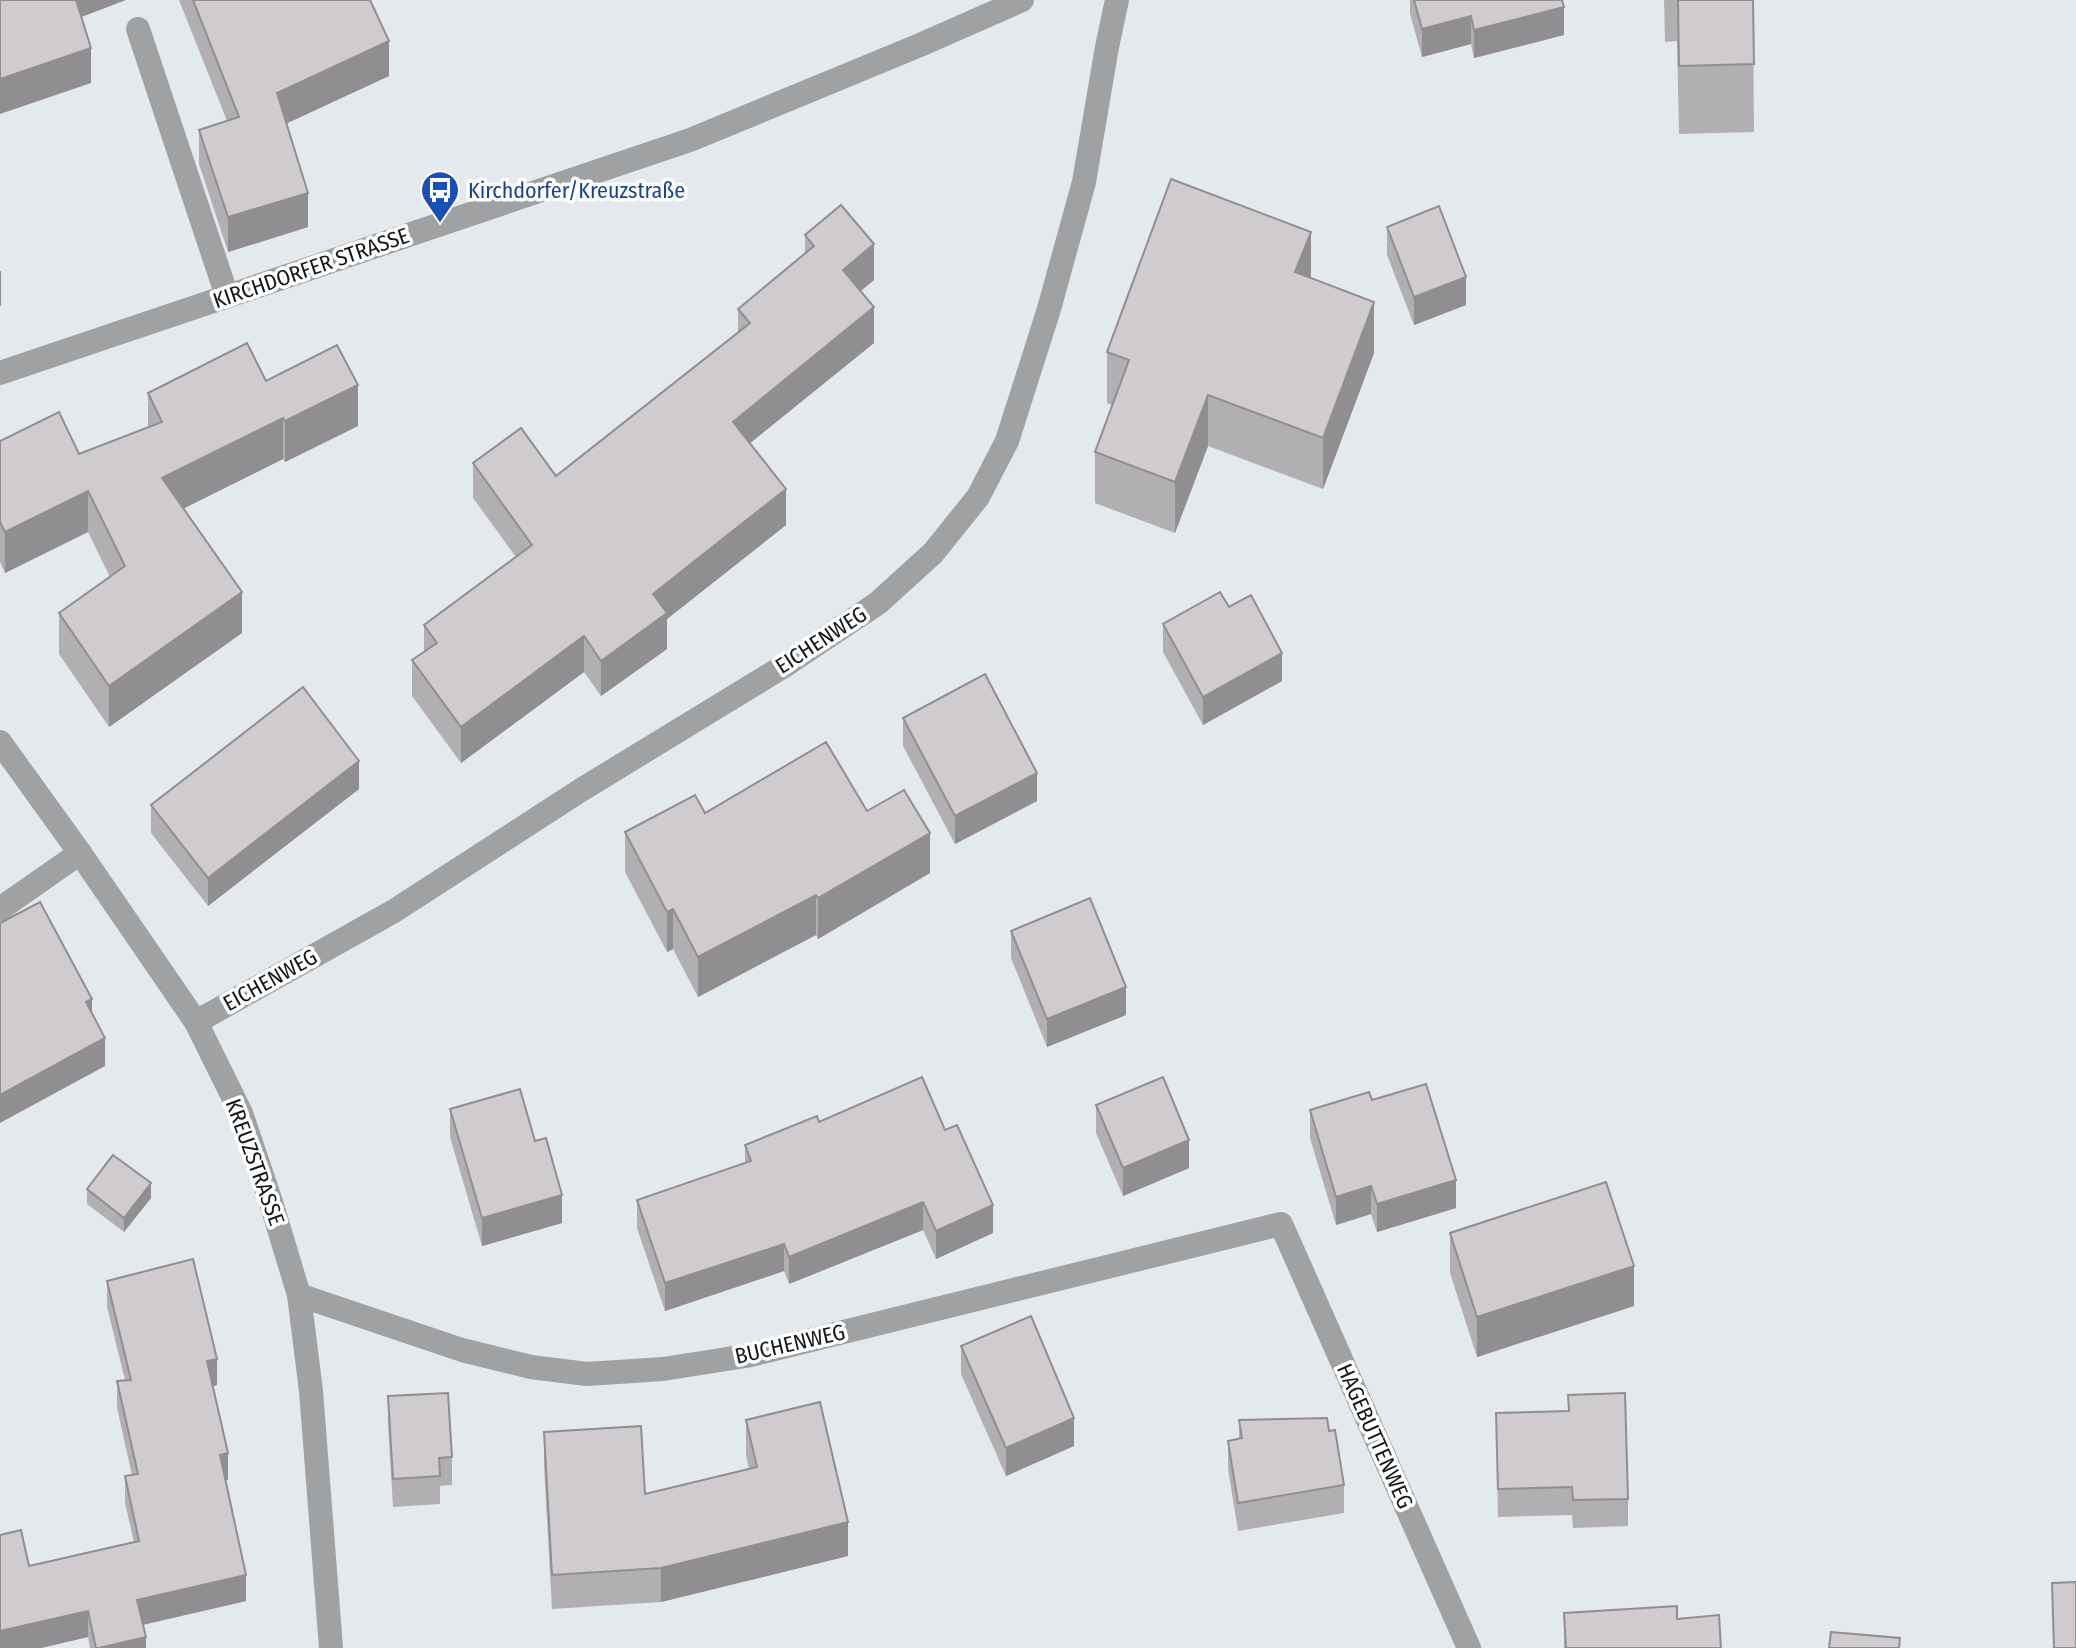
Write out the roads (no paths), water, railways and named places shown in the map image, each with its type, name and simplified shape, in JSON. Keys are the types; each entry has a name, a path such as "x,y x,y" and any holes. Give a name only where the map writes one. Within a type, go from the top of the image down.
{"street":[{"name":"KIRCHDORFER STRASSE","path":"0,373 690,140 1022,0"},
{"name":"EICHENWEG","path":"196,1022 394,911 581,790 784,666 878,603 933,553 978,497 1007,441 1049,309 1084,182 1117,0"},
{"path":"138,29 227,296"},
{"name":"KREUZSTRASSE","path":"0,742 196,1022 241,1113 299,1295 311,1391 331,1648"},
{"path":"0,909 80,853"},
{"name":"BUCHENWEG","path":"299,1295 462,1350 531,1367 587,1374 663,1369 746,1356 1281,1224"},
{"name":"HAGEBUTTENWEG","path":"1281,1224 1469,1648"}],"place":[{"name":"Kirchdorfer/Kreuzstraße","path":"440,224"}]}
